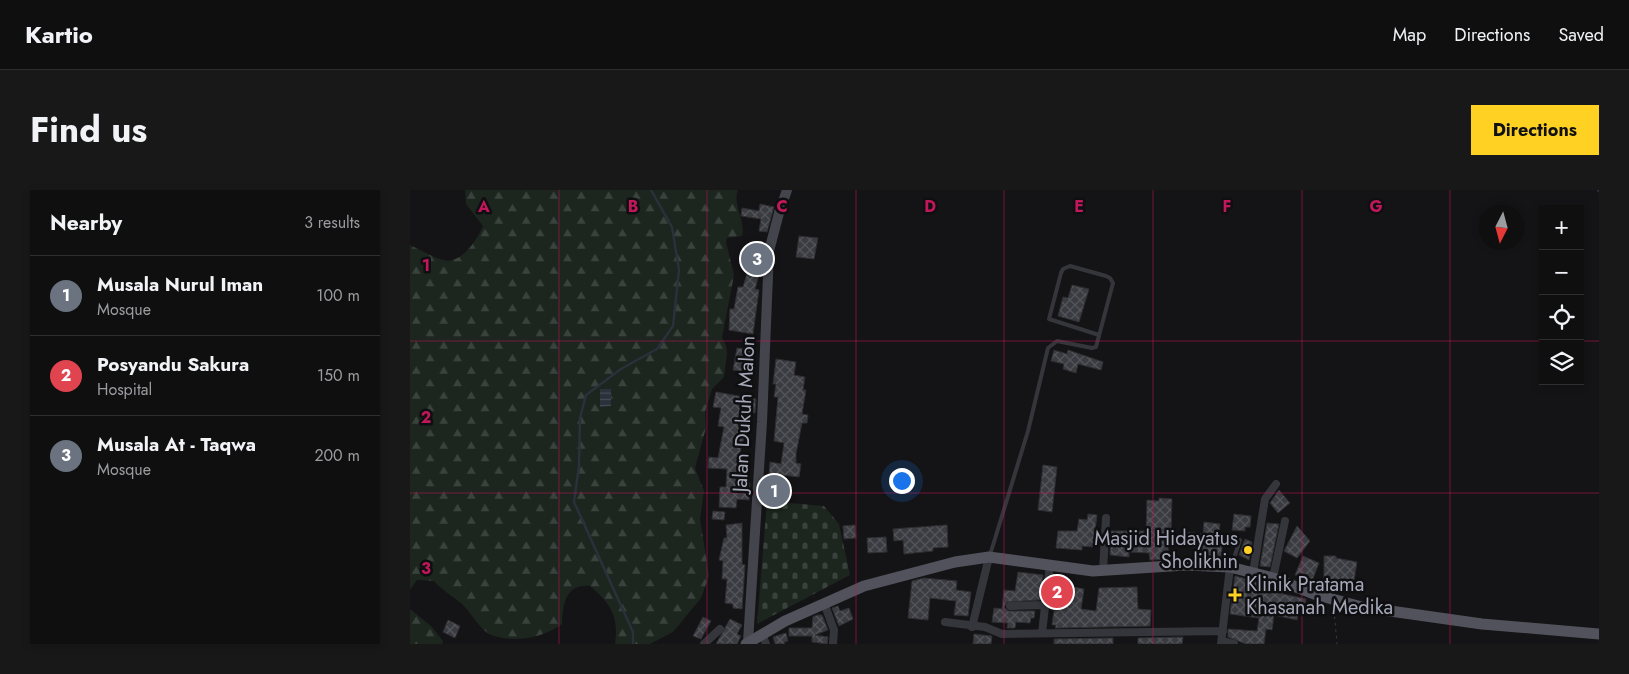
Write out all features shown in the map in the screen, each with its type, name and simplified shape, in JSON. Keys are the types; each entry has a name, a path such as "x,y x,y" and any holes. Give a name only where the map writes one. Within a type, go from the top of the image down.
{"main road":[{"path":"747,643 764,639 824,603 864,586 955,562 989,558 1103,571 1186,565 1230,567 1273,578 1333,600 1362,607 1482,624 1599,634"}],"street":[{"name":"Jalan Dukuh Malon","path":"747,643 762,422 769,251 779,213 788,190"},
{"path":"1253,573 1265,499 1276,484"},
{"path":"1103,571 1106,518"},
{"path":"1273,578 1285,521"},
{"path":"972,627 989,558"},
{"path":"1042,633 1050,564"},
{"path":"1230,567 1221,642 1234,644"},
{"path":"824,603 834,630 833,644"},
{"path":"1010,606 1045,605"},
{"path":"945,622 972,627 985,627 1002,634 1223,631"},
{"path":"704,644 720,629"},
{"path":"1001,644 1002,634"}],"lane":[{"path":"989,558 1028,431 1048,348 1057,341 1092,348 1096,347 1113,284 1110,278 1106,276 1070,266 1063,269 1048,319 1099,335"},
{"path":"1230,567 1240,540"}],"path":[{"path":"1333,600 1337,644"}],"green space":[{"path":"465,190 738,190 737,201 743,230 742,236 727,238 726,242 734,275 722,338 726,345 727,353 724,377 712,389 705,412 706,428 695,468 704,491 700,519 709,576 701,598 673,632 650,644 615,644 616,626 612,611 590,586 575,588 570,592 563,609 562,624 537,636 517,639 507,639 489,634 461,603 434,581 417,580 410,590 410,245 443,260 450,261 468,250 483,226 466,204"},
{"path":"767,501 824,506 839,524 850,575 757,624"},
{"path":"410,609 431,626 443,641 442,644 410,644"}],"shaded area":[{"path":"600,389 611,389 611,406 600,407"}],"building":[{"path":"760,204 774,207 767,232 759,231 761,219 741,216 742,208 759,211"},
{"path":"799,236 818,238 814,259 796,257"},
{"path":"750,252 762,255 761,268 755,289 759,290 753,334 729,330 730,309 734,309 738,287 743,287 750,263 747,262"},
{"path":"1072,285 1089,289 1079,322 1058,316 1063,297 1068,298"},
{"path":"737,348 752,350 748,372 733,370"},
{"path":"1054,350 1067,354 1068,350 1103,362 1101,370 1078,364 1076,373 1063,369 1064,364 1051,361"},
{"path":"776,359 796,362 794,375 805,377 803,390 806,390 802,414 808,415 807,423 802,423 796,454 796,463 801,464 799,477 782,475 781,499 767,498 770,462 781,464 784,443 774,441 778,397 774,397 776,384 773,384"},
{"path":"716,392 756,399 755,413 751,412 749,431 746,430 739,456 737,482 750,483 749,500 737,499 736,508 719,507 720,487 726,487 727,469 708,468 709,457 718,458 724,427 718,426 721,408 713,407"},
{"path":"1043,465 1057,467 1052,512 1038,510"},
{"path":"1279,490 1290,503 1278,513 1270,503"},
{"path":"1159,498 1172,499 1171,535 1167,535 1169,559 1150,560 1149,553 1129,552 1129,557 1110,555 1111,531 1146,531 1147,500 1159,501"},
{"path":"713,511 725,512 724,520 712,519"},
{"path":"1088,514 1097,515 1093,547 1082,546 1082,550 1056,548 1058,531 1077,531 1079,519 1087,520"},
{"path":"1234,514 1251,516 1250,527 1245,527 1245,531 1232,530"},
{"path":"1204,522 1220,524 1219,534 1223,534 1221,559 1201,558 1202,548 1184,546 1185,532 1203,534"},
{"path":"742,523 742,564 745,565 742,609 733,608 733,604 725,603 727,579 722,579 723,561 719,560 724,538 727,538 726,525"},
{"path":"1267,523 1279,524 1270,567 1260,566"},
{"path":"855,525 856,538 844,539 843,526"},
{"path":"947,525 948,547 933,548 933,551 904,554 903,540 894,541 893,529"},
{"path":"1297,526 1310,541 1297,558 1284,551"},
{"path":"886,537 887,552 868,553 867,538"},
{"name":"Masjid Hidayatus Sholikhin","path":"1245,539 1252,542 1249,560 1239,555"},
{"path":"1303,556 1319,563 1312,581 1295,575"},
{"path":"1324,556 1336,556 1336,558 1357,562 1353,587 1341,585 1342,580 1324,581"},
{"path":"1018,572 1043,575 1040,600 1007,602 1004,607 1008,611 1035,611 1034,618 1031,618 1030,623 1016,622 1015,628 1007,628 1008,623 992,622 994,608 1002,609 1004,590 1015,591"},
{"path":"1235,576 1284,590 1283,594 1306,599 1304,614 1298,613 1297,620 1274,615 1272,630 1266,629 1264,644 1246,644 1228,637 1228,629 1257,631 1259,618 1230,614"},
{"path":"1054,577 1058,577 1057,584 1084,589 1081,609 1096,611 1099,588 1137,587 1138,609 1151,610 1150,626 1055,628 1056,625 1052,625 1055,603 1051,603"},
{"path":"924,578 957,581 956,590 971,592 968,616 954,615 956,601 930,598 928,620 908,618 912,581"},
{"path":"838,606 840,611 849,608 853,619 839,626 832,608"},
{"path":"822,615 828,630 815,635 828,637 827,644 812,642 812,636 789,636 789,628 812,628 813,617"},
{"path":"703,617 711,621 701,639 693,636"},
{"path":"730,619 742,625 737,634 741,636 737,644 716,644"},
{"path":"448,620 460,626 455,638 443,632"},
{"path":"786,633 788,641 784,642 785,644 775,644 773,637"},
{"path":"974,634 992,636 991,644 973,644"},
{"path":"1183,637 1182,644 1138,644 1138,638"},
{"path":"1113,638 1113,644 1054,644 1054,639"}],"waterway":[{"path":"633,644 633,632 574,502 579,466 580,418 586,395 621,369 657,349 673,326 679,270 672,227 651,190"}],"place":[{"name":"Musala At - Taqwa","path":"757,259"},
{"name":"Musala Nurul Iman","path":"774,491"},
{"name":"Masjid Hidayatus Sholikhin","path":"1248,550"},
{"name":"Posyandu Sakura","path":"1057,592"},
{"name":"Klinik Pratama Khasanah Medika","path":"1235,595"}]}
